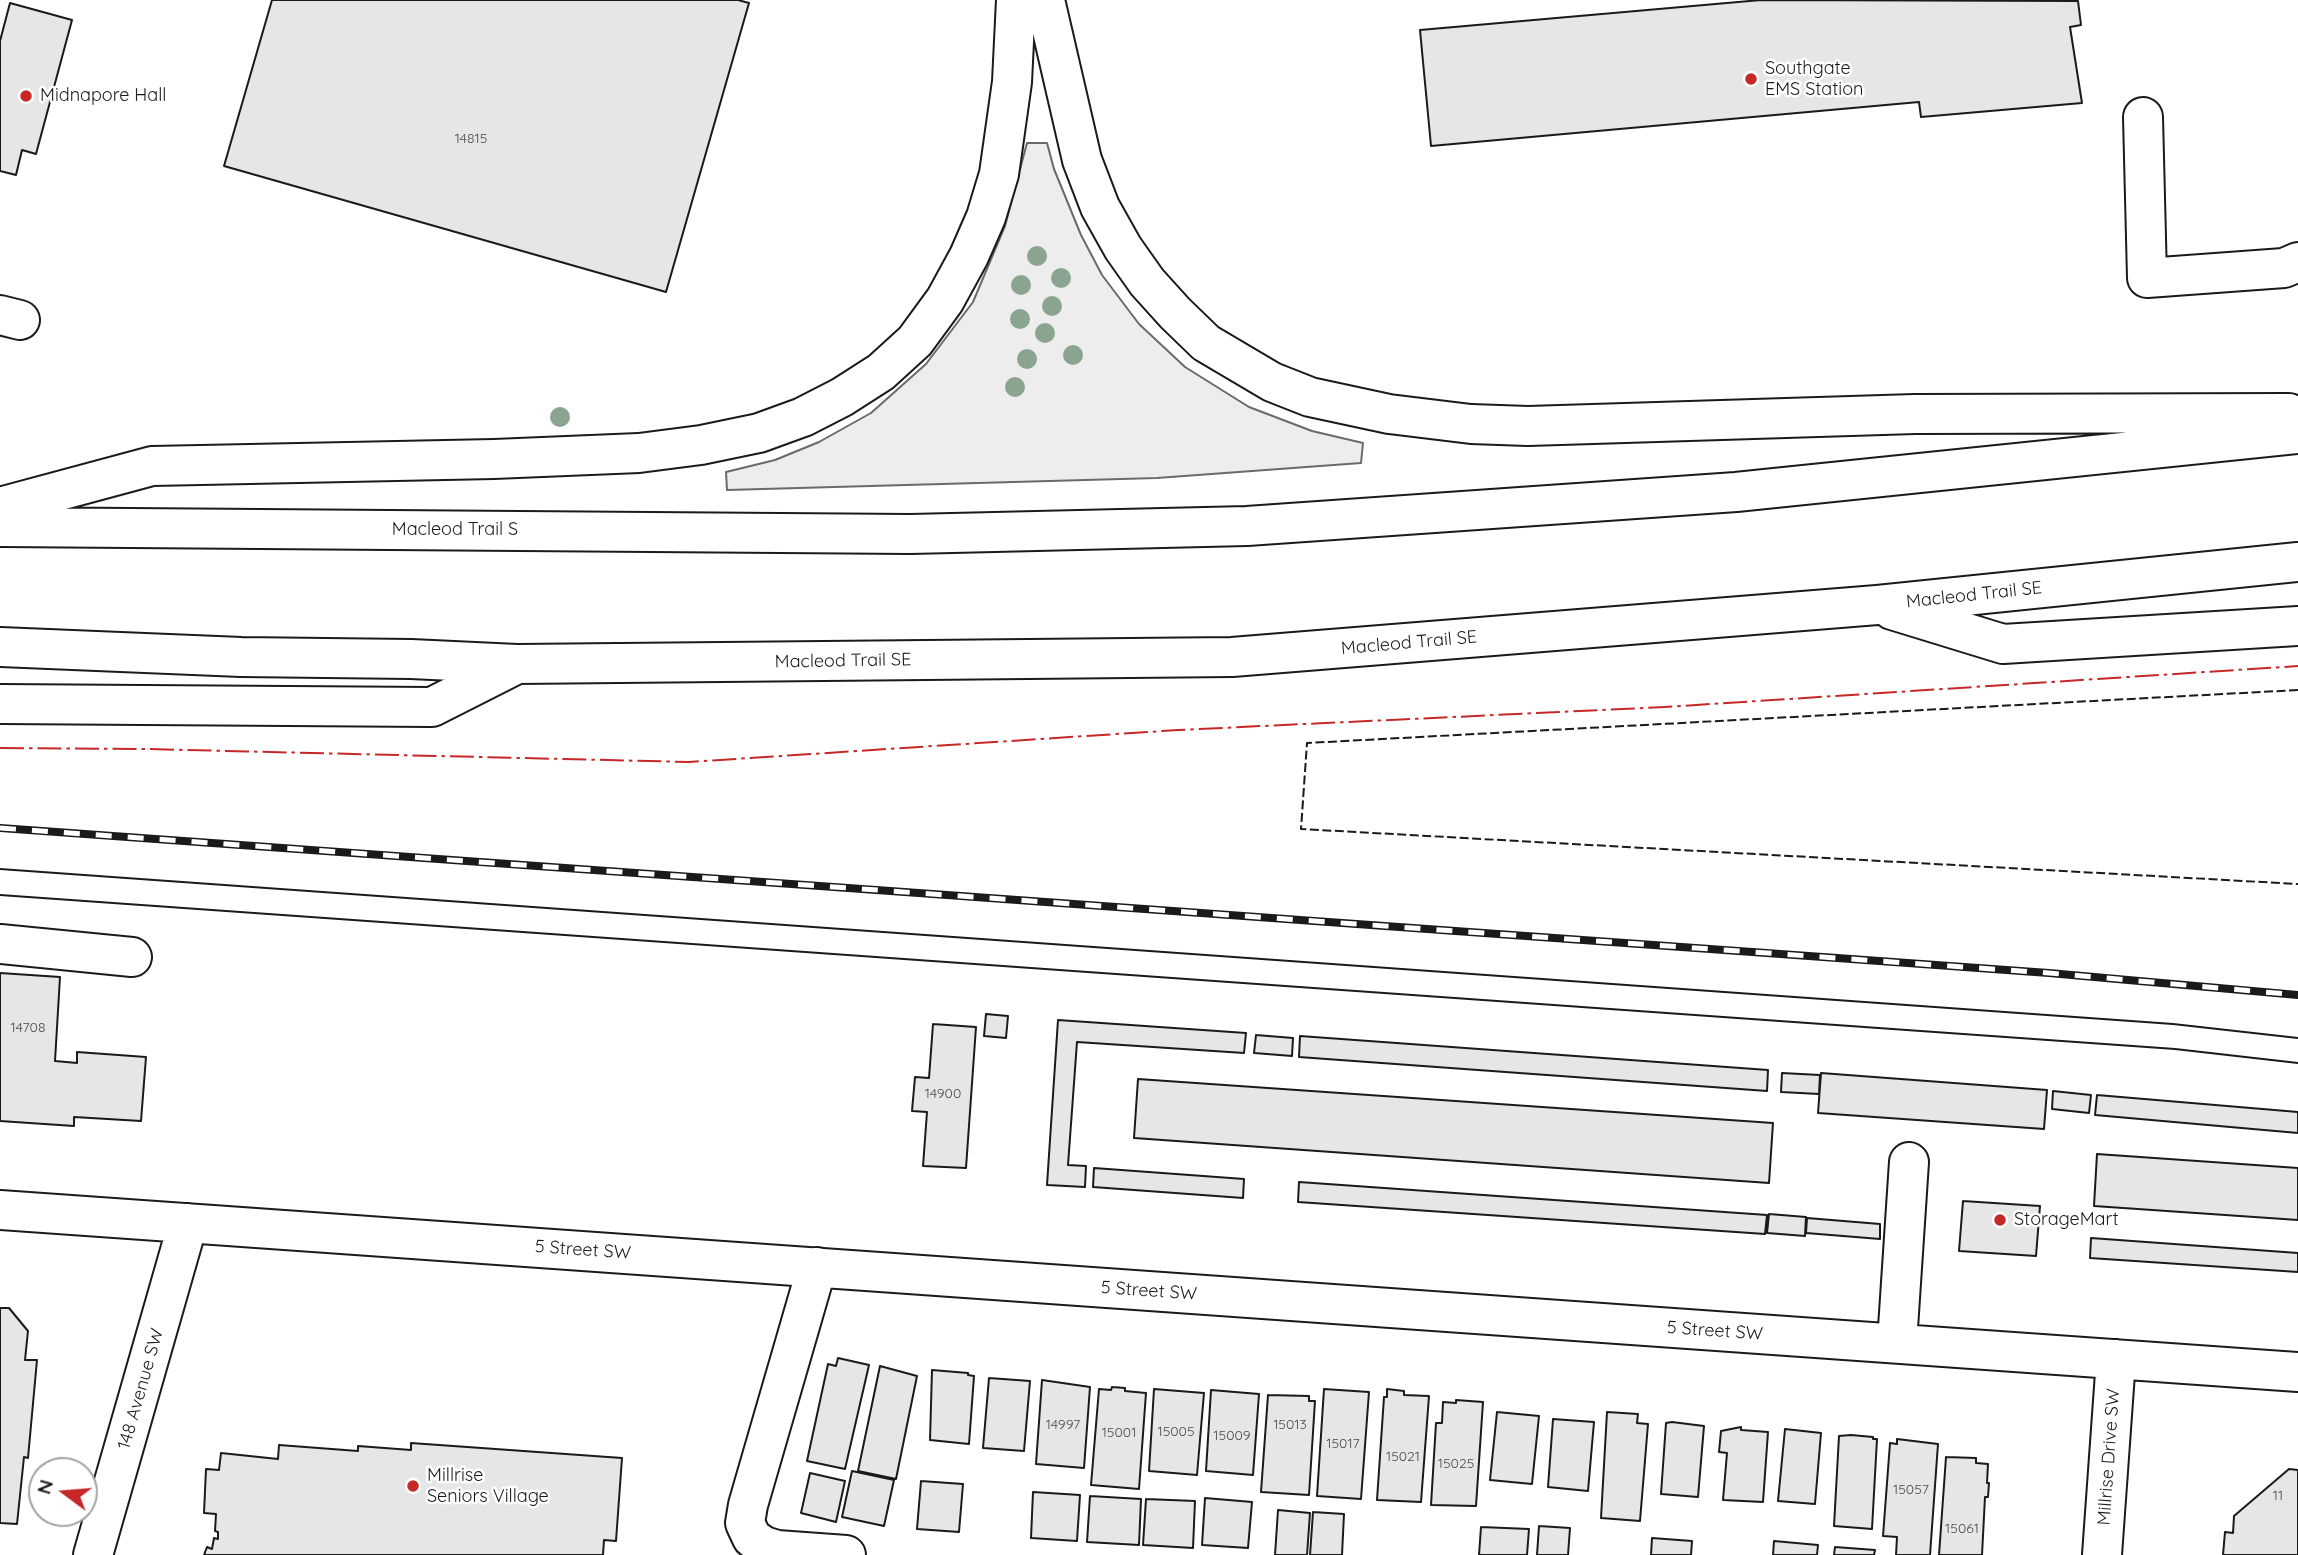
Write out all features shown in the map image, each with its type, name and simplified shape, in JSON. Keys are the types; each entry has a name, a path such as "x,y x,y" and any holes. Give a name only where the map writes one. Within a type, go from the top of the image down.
{"main road":[{"path":"0,507 152,466 494,459 639,453 701,445 759,433 803,417 842,397 881,372 915,341 945,300 975,243 986,217 1001,163 1012,82 1016,0"},
{"path":"1045,0 1082,160 1100,206 1123,248 1147,282 1206,343 1272,382 1310,397 1389,414 1471,424 1528,426 1915,414 2298,413"},
{"path":"2143,117 2147,278 2284,268 2298,262"},
{"name":"Macleod Trail S","path":"0,527 910,534 1247,526 1736,492 2298,434"},
{"name":"Macleod Trail SE","path":"517,664 1232,657 1877,605 2298,562"},
{"path":"1877,605 2003,644 2298,626"},
{"path":"0,647 517,664"},
{"path":"0,704 432,707 517,664"},
{"path":"0,944 132,957"},
{"path":"1897,1343 1909,1162"},
{"name":"5 Street SW","path":"0,1210 2298,1372"},
{"name":"148 Avenue SW","path":"93,1555 188,1223"},
{"path":"817,1267 745,1522 752,1538 764,1546 777,1550 846,1555"},
{"name":"Millrise Drive SW","path":"2102,1555 2116,1359"}],"shaded area":[{"path":"1027,143 1047,143 1054,169 1081,235 1102,275 1139,324 1185,367 1249,407 1312,431 1363,443 1361,463 1157,478 727,490 726,472 775,460 819,442 871,413 926,364 973,302 1005,226"}],"building":[{"path":"272,0 738,0 749,3 666,292 224,166"},
{"name":"Southgate EMS Station","path":"1761,0 2078,1 2081,25 2070,27 2082,103 1921,117 1919,102 1431,146 1420,30"},
{"name":"Midnapore Hall","path":"10,3 72,20 36,154 22,150 16,175 0,171 0,41"},
{"path":"0,973 60,977 55,1061 77,1063 77,1052 146,1057 141,1121 74,1117 74,1126 0,1121"},
{"path":"986,1014 1008,1016 1006,1038 984,1036"},
{"path":"1058,1020 1246,1033 1244,1053 1077,1042 1068,1165 1086,1166 1085,1187 1047,1185"},
{"path":"933,1024 976,1027 966,1168 923,1166 927,1112 912,1111 915,1077 929,1078"},
{"path":"1256,1035 1293,1038 1292,1056 1254,1053"},
{"path":"1300,1036 1768,1070 1767,1091 1299,1057"},
{"path":"1782,1073 1820,1075 1819,1094 1781,1092"},
{"path":"1821,1073 2047,1090 2044,1129 1818,1113"},
{"path":"1138,1079 1773,1123 1769,1183 1134,1138"},
{"path":"2053,1091 2091,1095 2089,1113 2052,1109"},
{"path":"2097,1095 2298,1112 2298,1133 2095,1115"},
{"path":"2097,1154 2298,1168 2298,1220 2094,1206"},
{"path":"1094,1168 1244,1179 1243,1198 1093,1187"},
{"path":"1299,1182 1767,1215 1765,1234 1298,1202"},
{"name":"StorageMart","path":"1963,1201 2040,1206 2036,1256 1959,1251"},
{"path":"1769,1214 1806,1217 1805,1236 1767,1233"},
{"path":"1807,1218 1880,1224 1880,1239 1806,1233"},
{"path":"2091,1238 2298,1253 2298,1272 2090,1258"},
{"path":"0,1308 9,1308 28,1331 25,1360 37,1360 28,1458 24,1457 17,1524 0,1523"},
{"path":"838,1358 869,1365 845,1469 807,1461 828,1364 836,1366"},
{"path":"880,1366 917,1376 896,1479 858,1471"},
{"path":"932,1370 968,1373 974,1376 969,1444 930,1440"},
{"path":"989,1378 1030,1381 1024,1451 983,1448"},
{"path":"1042,1380 1090,1387 1084,1468 1036,1464"},
{"path":"1112,1387 1146,1393 1139,1489 1091,1485 1099,1389 1111,1390"},
{"path":"1154,1389 1204,1393 1197,1475 1149,1471"},
{"path":"1324,1389 1369,1392 1361,1499 1317,1496"},
{"path":"1387,1389 1404,1391 1404,1395 1429,1396 1421,1502 1377,1500 1384,1397 1387,1397"},
{"path":"1211,1390 1259,1394 1253,1475 1206,1471"},
{"path":"1268,1395 1309,1396 1309,1401 1315,1401 1309,1495 1261,1492"},
{"path":"1456,1400 1483,1402 1476,1506 1431,1505 1436,1423 1442,1423 1443,1402 1456,1403"},
{"path":"1497,1412 1539,1416 1532,1484 1490,1480"},
{"path":"1607,1412 1638,1414 1637,1423 1648,1424 1640,1521 1601,1518"},
{"path":"1553,1419 1594,1422 1588,1491 1548,1487"},
{"path":"1666,1423 1704,1426 1698,1497 1661,1494"},
{"path":"1741,1427 1741,1430 1768,1432 1763,1502 1723,1500 1727,1453 1719,1452 1721,1431"},
{"path":"1785,1429 1821,1433 1815,1504 1778,1501"},
{"path":"1839,1436 1877,1439 1872,1529 1834,1526"},
{"path":"1897,1439 1938,1444 1930,1555 1896,1555 1897,1537 1883,1536 1890,1443 1897,1444"},
{"name":"Millrise Seniors Village","path":"411,1443 622,1458 616,1541 604,1540 603,1555 204,1555 207,1547 212,1549 214,1538 218,1539 218,1532 215,1531 216,1514 204,1513 206,1469 219,1470 221,1453 278,1459 279,1445 358,1451 358,1446 411,1450"},
{"path":"1946,1457 1976,1458 1976,1463 1988,1464 1989,1483 1988,1497 1985,1497 1982,1555 1939,1555"},
{"path":"2289,1469 2298,1470 2298,1555 2223,1555 2225,1532 2233,1533 2234,1516"},
{"path":"852,1471 894,1480 884,1526 842,1517"},
{"path":"810,1473 845,1481 836,1522 801,1513"},
{"path":"921,1481 963,1484 959,1532 917,1529"},
{"path":"1033,1492 1080,1495 1077,1541 1031,1538"},
{"path":"1090,1496 1141,1499 1139,1545 1087,1542"},
{"path":"1205,1498 1252,1502 1248,1548 1202,1545"},
{"path":"1146,1499 1195,1501 1193,1548 1143,1545"},
{"path":"1278,1510 1310,1513 1307,1555 1275,1555"},
{"path":"1313,1512 1344,1514 1342,1555 1310,1555"},
{"path":"1539,1526 1570,1528 1568,1555 1537,1555"},
{"path":"1481,1527 1529,1529 1527,1555 1479,1555"},
{"path":"1652,1538 1692,1541 1691,1555 1651,1555"},
{"path":"1774,1541 1818,1545 1817,1555 1773,1555"},
{"path":"1835,1547 1875,1550 1874,1555 1834,1555"}],"tram line":[{"path":"0,869 2173,1024 2298,1038"},
{"path":"0,895 2175,1049 2298,1063"}],"railway":[{"path":"0,828 2049,973 2298,995"}],"fence":[{"path":"2298,690 1307,743 1301,829 2298,884"}],"power":[{"path":"0,748 689,762 1178,730 1665,707 2298,666"}],"place":[{"name":"Southgate EMS Station","path":"1751,79"},
{"name":"Midnapore Hall","path":"26,96"},
{"name":"StorageMart","path":"2000,1220"},
{"name":"Millrise Seniors Village","path":"413,1486"}]}
